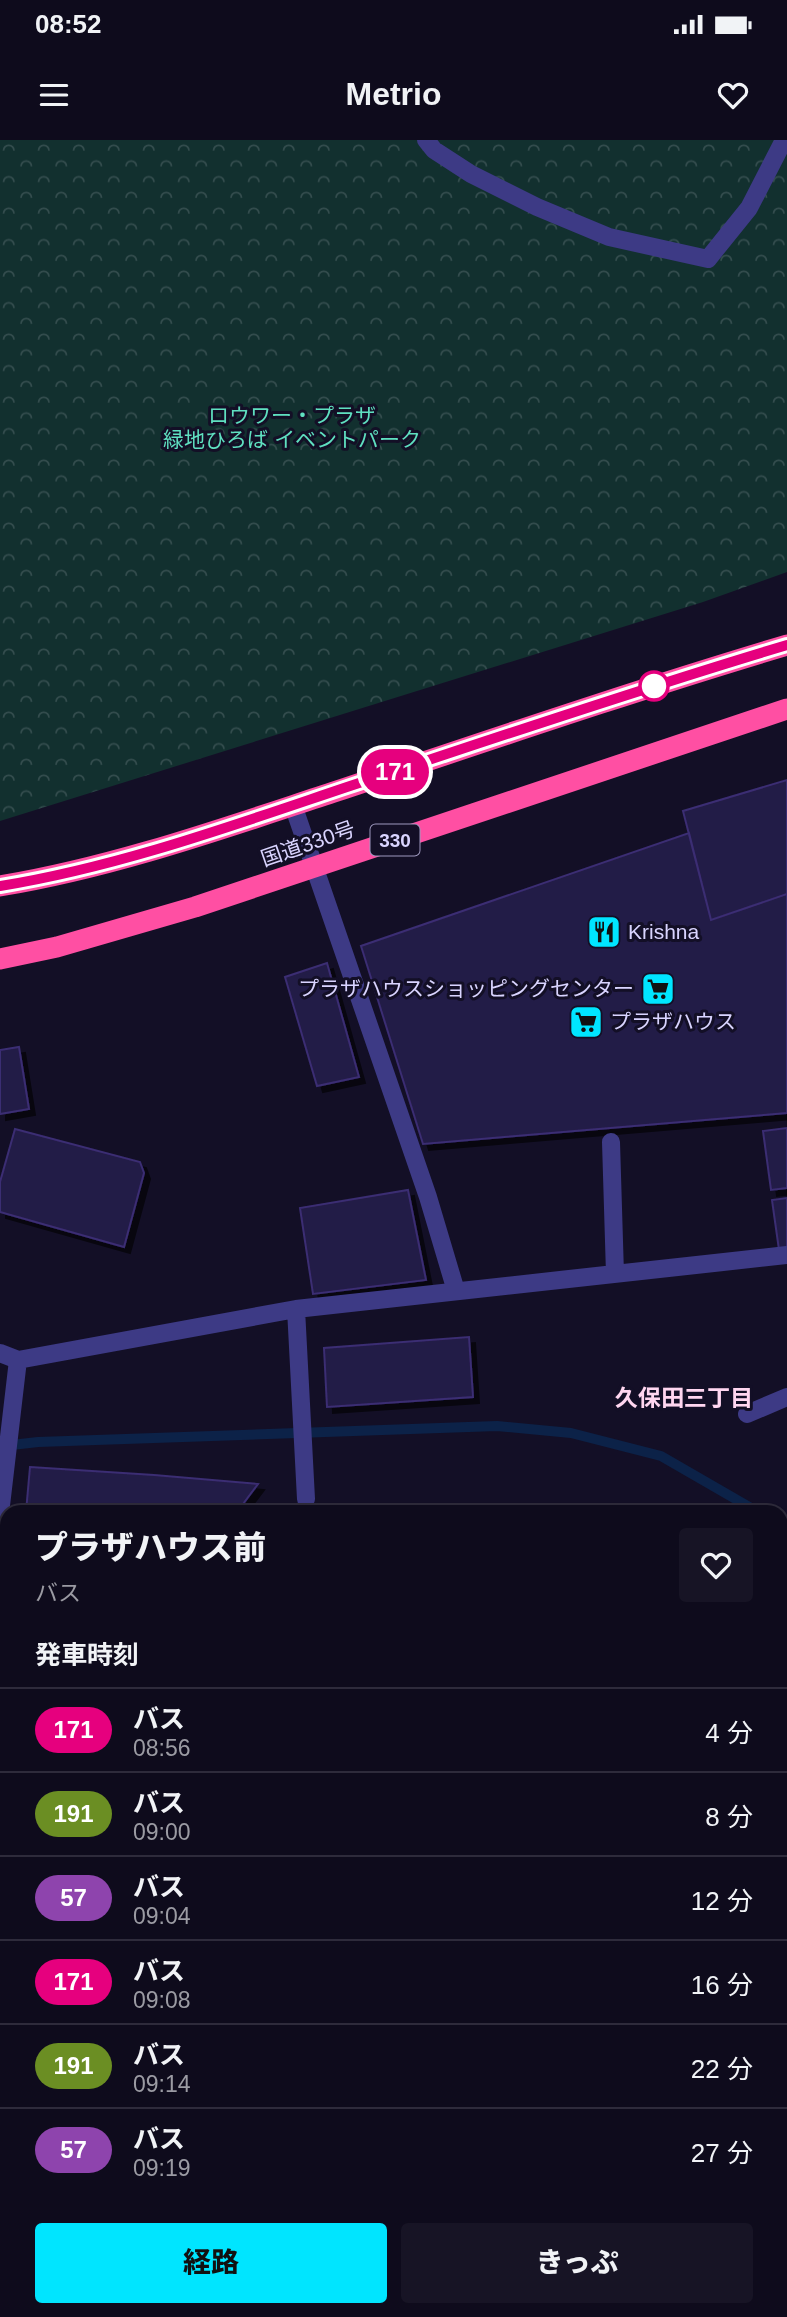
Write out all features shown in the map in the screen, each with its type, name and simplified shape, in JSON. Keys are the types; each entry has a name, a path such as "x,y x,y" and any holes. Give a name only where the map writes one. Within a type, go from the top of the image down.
{"highway":[{"name":"国道330号","path":"0,886 30,881 166,846 674,679 787,645"},
{"name":"国道330号","path":"0,959 57,947 182,911 787,709"}],"street":[{"path":"426,140 434,150 471,174 609,237 708,259 749,208 784,140"},
{"path":"293,806 428,1197 456,1291"},
{"path":"611,1142 615,1274"},
{"path":"0,1353 18,1360 296,1309 787,1255"},
{"path":"296,1309 306,1499"},
{"path":"1,1505 18,1360"},
{"path":"747,1414 787,1397"}],"green space":[{"name":"ロウワー・プラザ 緑地ひろば イベントパーク","path":"0,140 787,140 787,572 703,602 0,821"}],"building":[{"path":"787,780 787,894 711,920 683,811"},
{"name":"プラザハウス","path":"689,833 711,920 787,894 787,1113 423,1144 361,946"},
{"path":"327,963 359,1077 317,1086 285,977"},
{"path":"19,1047 29,1109 0,1114 0,1050"},
{"path":"787,1128 787,1188 771,1190 763,1131"},
{"path":"15,1129 140,1162 144,1173 124,1247 0,1212 0,1182"},
{"path":"408,1190 426,1280 313,1294 300,1208"},
{"path":"787,1198 787,1249 779,1250 772,1200"},
{"path":"469,1337 473,1397 327,1407 324,1348"},
{"path":"30,1467 258,1484 242,1505 27,1505"}],"waterway":[{"path":"3,1446 38,1442 497,1426 571,1433 661,1456 746,1505"}],"bus line":[{"name":"171","path":"0,886 30,881 166,846 674,679 787,645"}],"place":[{"name":"Krishna","path":"604,932"},
{"name":"プラザハウスショッピングセンター","path":"658,989"},
{"name":"プラザハウス","path":"586,1022"}],"district":[{"name":"久保田三丁目","path":"684,1398"}]}
